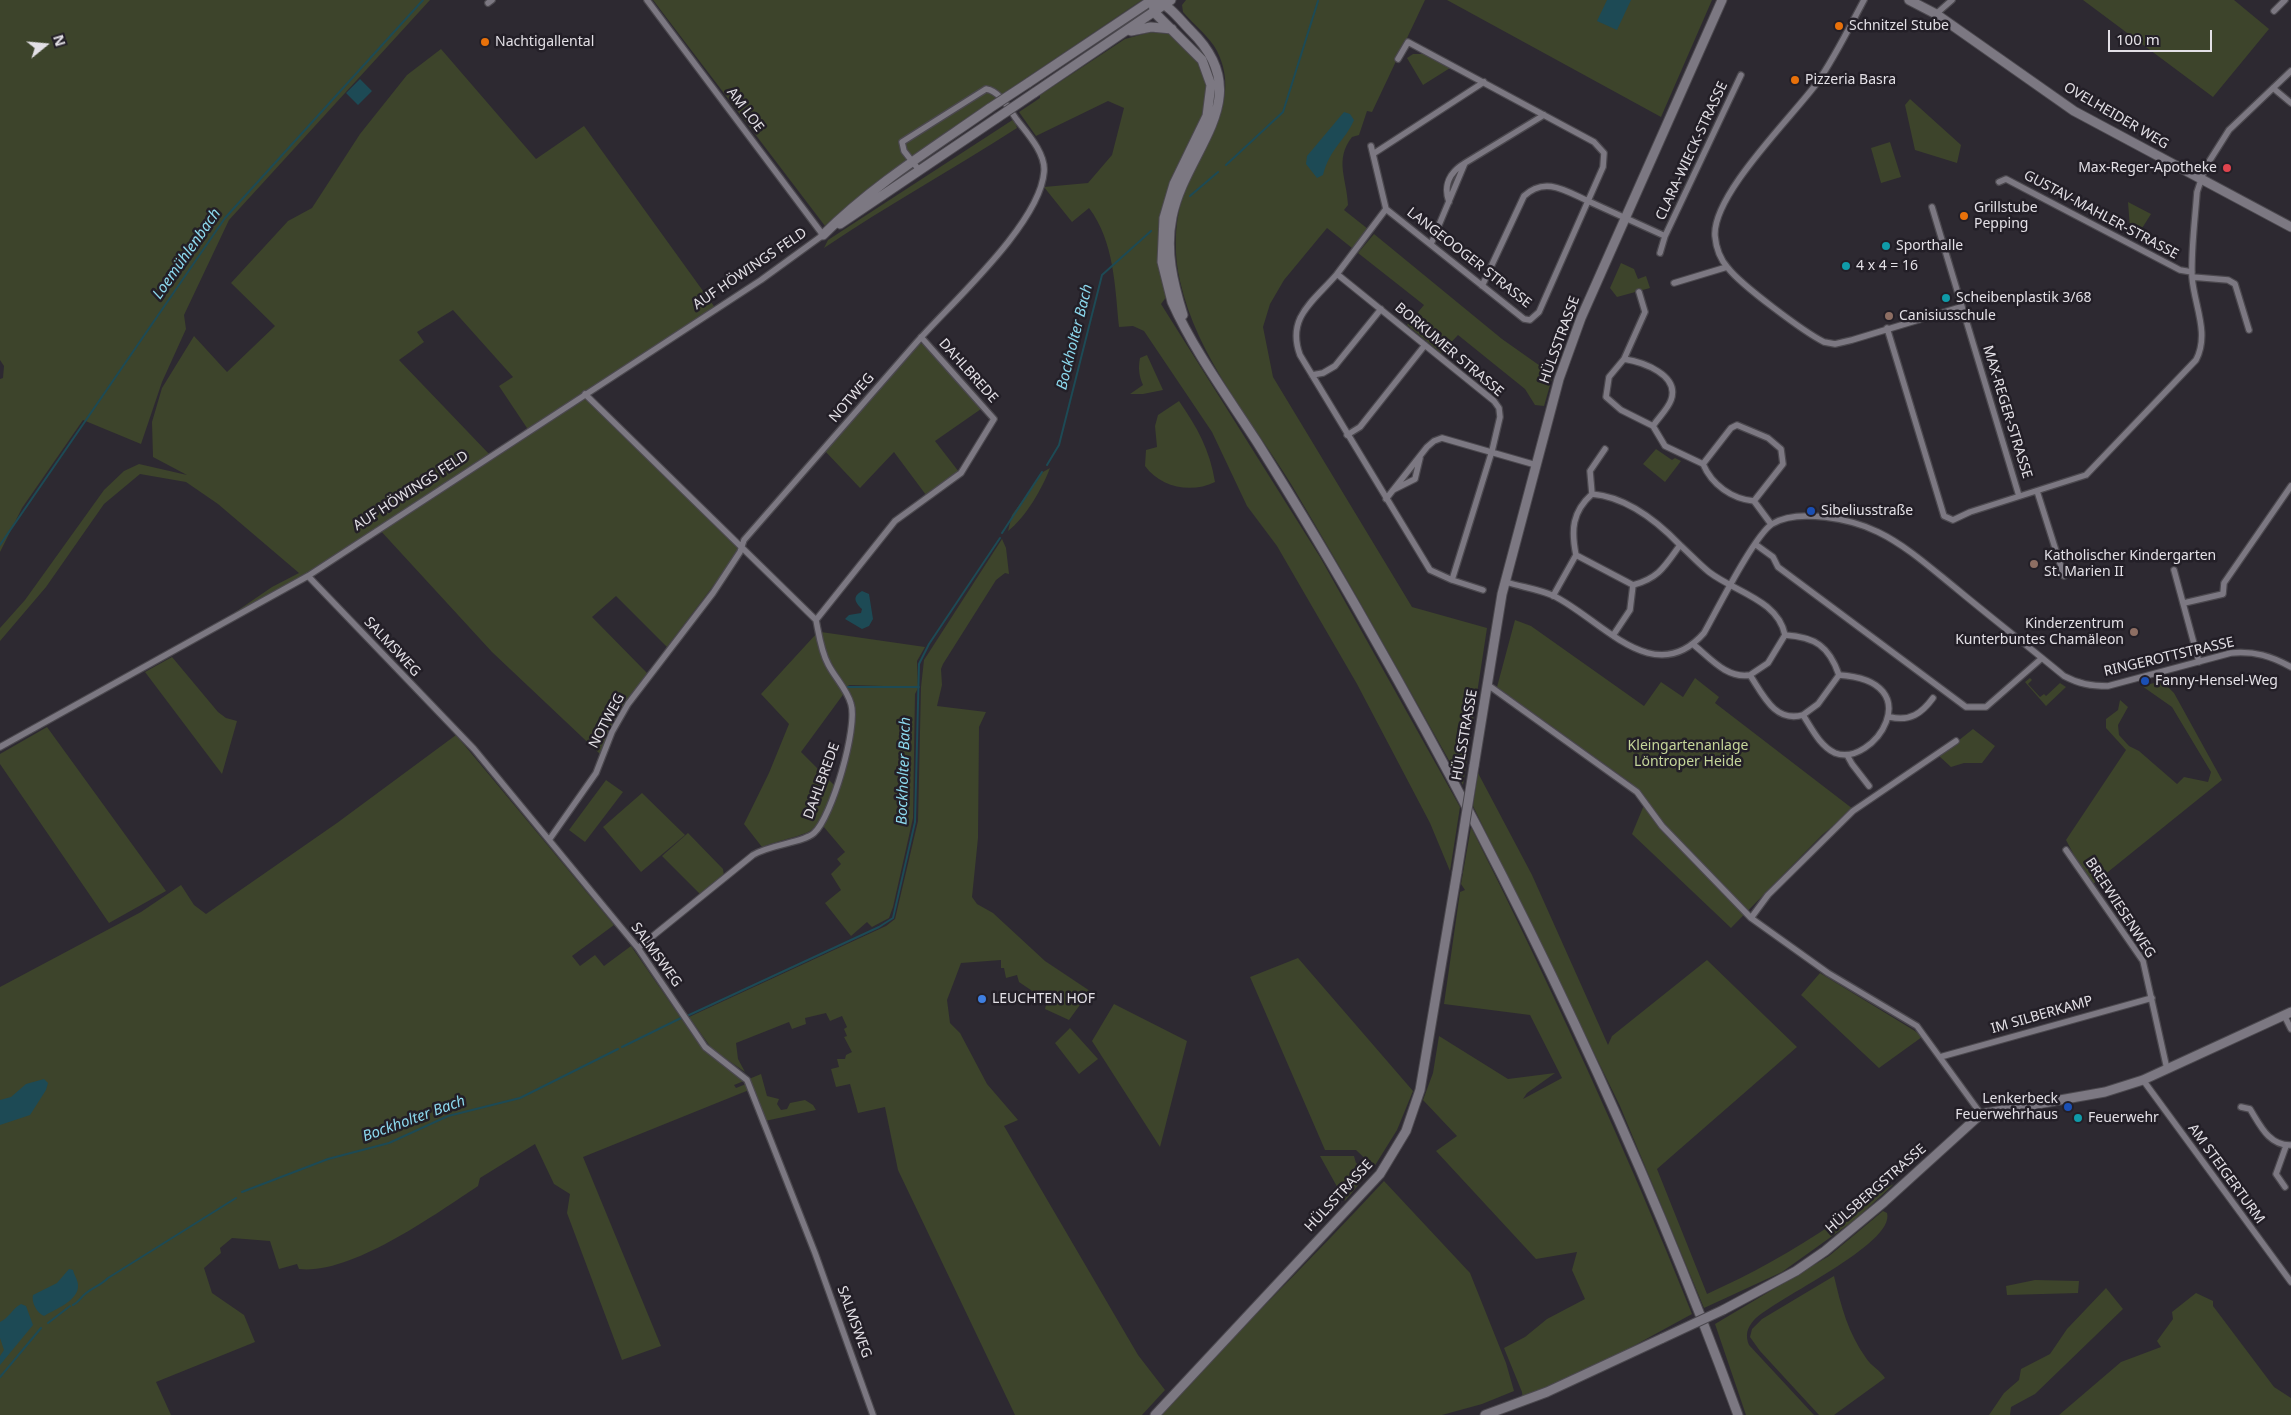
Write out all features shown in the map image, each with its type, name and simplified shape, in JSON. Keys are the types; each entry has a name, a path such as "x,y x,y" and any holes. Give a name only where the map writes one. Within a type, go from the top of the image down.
{"street":[{"name":"AM LOE","path":"647,0 824,235"},
{"name":"AUF HÖWINGS FELD","path":"824,235 848,210 912,162 1153,0"},
{"path":"1195,342 1183,314 1173,282 1170,229 1180,189 1216,116 1219,85 1210,53 1168,2 1153,0 1154,12 1202,60 1211,85 1211,99 1205,122 1174,184 1164,218 1162,262 1170,294 1179,316 1195,342 1313,532 1370,631 1435,748 1528,926 1620,1126 1669,1241 1738,1415"},
{"name":"HÜLSSTRASSE","path":"1155,1415 1264,1296 1380,1174 1406,1131 1420,1090 1488,685 1499,607 1536,465 1569,349 1722,0"},
{"path":"1864,0 1841,45 1816,83 1748,168 1727,200 1719,216 1715,234 1718,252 1727,267 1748,286 1824,342 1835,344 1961,307"},
{"name":"OVELHEIDER WEG","path":"1909,0 1936,14 2074,111 2291,227"},
{"path":"1936,14 1952,0"},
{"path":"2274,11 2286,0"},
{"name":"AUF HÖWINGS FELD","path":"0,747 308,576 761,280 919,170 1168,2"},
{"path":"1123,33 1151,27 1172,29"},
{"name":"LANGEOOGER STRASSE","path":"1371,146 1386,209 1524,319 1530,320 1536,316 1604,167 1604,152 1594,142 1408,42 1398,59"},
{"path":"1887,328 1944,516 1953,520 1970,512 2037,492 2086,474 2196,360 2202,340 2192,275 2197,192 2201,179 2229,130 2291,71"},
{"name":"CLARA-WIECK-STRASSE","path":"1660,253 1665,236 1741,75"},
{"path":"1373,154 1484,82"},
{"path":"2273,88 2291,102"},
{"name":"NOTWEG","path":"549,840 596,773 612,732 628,704 713,593 740,552 744,540 921,338 990,264 1011,237 1042,186 1044,162 998,94 986,89 902,142 902,149 919,170"},
{"path":"1431,244 1465,164 1544,116"},
{"name":"GUSTAV-MAHLER-STRASSE","path":"1999,182 2006,179 2180,270 2192,275 2228,280 2235,284 2249,330"},
{"path":"1482,286 1524,196 1530,190 1544,185 1553,186 1625,218"},
{"name":"MAX-REGER-STRASSE","path":"1932,208 2019,496"},
{"path":"1386,209 1337,274 1304,311 1295,331 1296,343 1300,355 1347,435 1430,570 1452,580 1483,590"},
{"name":"CLARA-WIECK-STRASSE","path":"1625,218 1665,236"},
{"path":"1674,283 1727,267"},
{"name":"BORKUMER STRASSE","path":"1337,274 1426,345 1499,408 1500,417 1492,452 1452,580"},
{"path":"1506,582 1553,596 1640,652 1668,656 1682,652 1694,645 1704,633 1755,544 1771,524 1754,501 1741,500 1727,492 1708,476 1703,464 1665,446 1653,426 1621,410 1606,397 1609,376 1624,359 1644,312 1639,292"},
{"path":"1312,375 1323,374 1335,366 1381,309"},
{"name":"DAHLBREDE","path":"638,948 753,855 774,846 806,838 813,834 823,821 847,754 854,720 848,695 824,654 816,620 895,521 961,473 994,419 921,338"},
{"path":"1347,435 1360,427 1426,345"},
{"path":"1624,359 1634,360 1664,374 1670,383 1673,391 1670,401 1653,426"},
{"path":"585,394 816,620"},
{"path":"1703,464 1731,428 1737,426 1768,438 1784,455 1783,464 1754,501"},
{"path":"1386,499 1434,440 1442,438 1536,465"},
{"path":"1592,494 1590,471 1605,448"},
{"path":"1392,491 1415,479 1420,456"},
{"path":"2184,603 2223,594 2224,582 2291,486"},
{"path":"2037,492 2064,576"},
{"path":"1553,596 1576,555 1572,535 1574,518 1582,503 1592,494 1606,495 1626,504 1662,528 1710,573 1774,612 1782,622 1785,635 1768,662 1750,676 1738,676 1727,672 1694,645"},
{"name":"RINGEROTTSTRASSE","path":"1771,524 1782,519 1803,515 1864,526 1879,533 1930,567 2064,676 2091,686 2108,686 2246,652 2275,658 2291,667"},
{"path":"1755,544 1773,557 1778,567 1966,707 1986,707 2042,658"},
{"path":"1576,555 1633,585 1649,581 1661,572 1680,546"},
{"path":"2174,570 2200,662"},
{"name":"SALMSWEG","path":"308,576 474,749 638,948 705,1047 747,1080 815,1253 873,1415"},
{"path":"1614,634 1630,610 1633,585"},
{"path":"1785,635 1808,638 1827,651 1839,675"},
{"path":"1750,676 1768,704 1787,717 1803,715 1818,704 1839,675"},
{"path":"1803,715 1825,746 1834,752 1856,754 1867,748 1890,718 1889,704 1878,686 1861,677 1839,675"},
{"path":"1488,685 1638,792 1662,826 1751,918 1828,973 1917,1026 1981,1114 2106,1092 2143,1080 2288,1013 2291,1029"},
{"path":"1890,718 1897,719 1922,713 1934,698"},
{"path":"1751,918 1768,895 1853,811 1956,741"},
{"path":"1847,754 1852,764 1869,786"},
{"name":"BREEWIESENWEG","path":"2066,850 2143,961 2168,1069"},
{"name":"IM SILBERKAMP","path":"1940,1057 2152,998"},
{"name":"AM STEIGERTURM","path":"2143,1080 2291,1282"},
{"path":"2241,1107 2250,1109 2266,1134 2276,1142 2289,1146 2276,1174 2285,1187"},
{"name":"HÜLSBERGSTRASSE","path":"1485,1415 1547,1392 1723,1310 1796,1271 1825,1251 1884,1202 1981,1114"}],"green space":[{"path":"0,0 430,0 229,220 184,315 186,329 162,382 141,444 83,420 22,508 0,552 0,379 3,378 4,366 0,360"},
{"path":"653,0 1142,0 943,134 897,167 825,226"},
{"path":"1186,0 1425,0 1372,112 1367,111 1359,135 1352,137 1344,154 1343,170 1348,205 1344,210 1368,229 1352,248 1327,228 1284,280 1270,304 1263,327 1273,377 1412,607 1487,628 1463,785 1291,484 1227,387 1199,336 1188,309 1180,281 1177,261 1177,219 1189,181 1216,127 1222,109 1225,90 1224,71 1217,51 1206,36 1183,12 1182,5"},
{"path":"1447,0 1712,0 1661,117"},
{"path":"2083,0 2234,0 2269,29 2213,97"},
{"path":"1151,32 1169,34 1187,46 1194,54 1209,86 1206,114 1172,180 1167,296 1161,304 1320,557 1460,807 1450,871 1430,823 1357,684 1277,546 1247,506 1212,432 1144,331 1133,326 1119,327 1112,264 1104,235 1097,221 1089,208 1072,222 1044,187 1088,183 1112,155 1124,108 1108,101 1036,136 1019,112 1040,98 1040,95 1125,39"},
{"path":"441,49 536,159 584,126 716,309 585,394 739,547 738,553 667,647 616,596 592,617 648,674 610,731 600,754 492,652 379,529 379,534 238,618 234,613 272,587 299,573 218,504 186,482 140,474 104,504 46,587 0,641 0,628 25,600 104,490 124,471 139,464 187,475 153,457 152,422 162,388 194,336 227,372 275,326 231,283 288,221 312,208 360,134 407,75","holes":["453,310 513,377 499,386 529,431 490,455 399,360 424,342 417,332"]},
{"path":"1413,54 1424,54 1450,68 1423,85 1407,58"},
{"path":"1910,99 1961,145 1957,163 1915,150 1905,105"},
{"path":"1014,119 1017,128 871,217 824,248 828,240"},
{"path":"1890,142 1901,177 1881,183 1871,148"},
{"path":"2128,202 2151,214 2139,233 2130,228"},
{"path":"1374,234 1502,339 1553,375 1544,406 1535,405 1525,389 1458,335 1441,353 1407,325 1424,305 1358,253"},
{"path":"1621,263 1634,269 1638,279 1646,276 1650,288 1617,297 1610,288"},
{"path":"919,343 926,345 981,409 935,441 959,472 926,495 894,452 860,488 825,451"},
{"path":"1147,355 1163,390 1143,394 1130,394 1143,385 1139,372 1139,362 1140,358"},
{"path":"1179,401 1192,420 1210,460 1215,482 1206,486 1186,488 1167,483 1151,473 1145,466 1146,450 1157,447 1155,426 1158,415"},
{"path":"1656,449 1672,460 1675,458 1681,461 1665,482 1643,464"},
{"path":"1050,468 1033,502 1008,531 1012,515 1043,472"},
{"path":"1002,539 1006,548 1009,574 1005,573 996,580 943,664 941,669 942,685 937,706 986,712 979,727 978,838 972,897 977,904 993,913 1045,961 1090,991 1069,1020 1045,1009 1047,1001 1019,982 1017,975 1006,978 1004,968 1001,968 1001,960 961,963 947,1000 950,1023 960,1033 987,1084 1018,1120 1004,1126 1138,1355 1165,1390 1142,1415 1015,1415 898,1170 885,1107 858,1113 850,1084 836,1087 831,1069 839,1067 837,1059 845,1059 846,1055 852,1052 844,1037 847,1036 844,1029 847,1027 842,1016 830,1021 826,1013 805,1018 806,1024 792,1029 789,1022 736,1043 738,1059 745,1072 712,1049 689,1017 886,926 895,919 918,821 921,687 924,660"},
{"name":"Kleingartenanlage Löntroper Heide","path":"1515,620 1531,626 1644,706 1661,682 1683,697 1695,678 1719,697 1715,703 1853,809 1822,835 1731,928 1632,834 1644,805 1631,783 1497,687"},
{"path":"821,632 925,647 917,661 918,687 849,685 847,687 918,688 915,694 913,818 893,907 889,918 872,927 867,922 851,936 825,903 841,890 831,874 841,864 837,859 845,852 823,826 850,752 855,727 855,703 828,657"},
{"path":"817,633 821,649 845,692 801,752 834,785 828,804 817,825 803,834 762,847 744,824 769,773 789,724 761,694"},
{"path":"172,657 218,712 226,718 237,721 222,774 145,672"},
{"path":"2030,678 2032,680 2028,684 2040,697 2044,694 2046,696 2060,683 2066,687 2046,706 2025,682"},
{"path":"2162,681 2174,693 2222,780 2093,884 2082,870 2066,840 2126,750 2106,728 2106,719 2118,710 2120,700 2128,707 2118,725 2119,735 2129,746 2139,751 2177,784 2184,777 2208,782 2211,772 2172,707 2142,686"},
{"path":"47,727 166,891 109,923 0,764 0,754"},
{"path":"1973,729 1995,746 1982,763 1964,763 1951,767 1939,756"},
{"path":"456,735 614,925 572,956 580,966 595,955 604,966 631,946 703,1050 744,1081 734,1085 736,1088 746,1084 749,1090 583,1157 661,1346 622,1360 567,1213 570,1194 554,1184 535,1144 480,1178 478,1186 416,1227 392,1241 343,1263 320,1268 299,1269 297,1264 279,1269 270,1241 232,1238 220,1248 221,1253 204,1268 212,1293 244,1315 255,1342 156,1382 171,1415 0,1415 0,987 141,912 181,885 194,905 206,914 337,823"},
{"path":"1478,773 1532,875 1608,1045 1612,1036 1707,960 1797,1047 1657,1169 1707,1294 1756,1270 1787,1252 1894,1184 1856,1219 1782,1272 1704,1308 1620,1106 1473,806"},
{"path":"606,780 623,792 585,842 569,830"},
{"path":"642,793 685,835 641,872 603,827"},
{"path":"1471,827 1587,1068 1641,1190 1692,1314 1560,1386 1523,1402 1522,1392 1504,1348 1525,1337 1547,1319 1585,1299 1572,1270 1577,1252 1536,1259 1436,1151 1457,1136 1423,1100 1433,1073 1439,1036 1508,1079 1555,1073 1527,1093 1523,1099 1562,1078 1530,1015 1444,1004 1460,892 1465,890 1461,884"},
{"path":"688,833 723,869 724,876 700,894 662,856"},
{"path":"1298,958 1413,1091 1397,1130 1374,1167 1356,1150 1325,1150 1250,977"},
{"path":"1820,973 1922,1037 1879,1068 1801,995"},
{"path":"1114,1004 1187,1041 1160,1147 1092,1041"},
{"path":"1070,1028 1098,1059 1079,1074 1055,1043"},
{"path":"761,1074 767,1096 779,1099 777,1104 781,1110 787,1109 790,1103 805,1100 813,1105 816,1110 765,1121 749,1079"},
{"path":"1320,1156 1354,1156 1356,1163 1370,1171 1345,1201"},
{"path":"1384,1181 1470,1273 1506,1363 1514,1391 1482,1404 1442,1415 1161,1415 1216,1356"},
{"path":"1883,1211 1887,1213 1885,1226 1873,1240 1854,1255 1766,1311 1754,1320 1748,1329 1747,1338 1749,1345 1814,1415 1746,1415 1715,1324 1829,1256"},
{"path":"1834,1276 1842,1309 1854,1339 1868,1361 1885,1378 1834,1415 1819,1415 1760,1351 1750,1337 1752,1329 1762,1319"},
{"path":"2035,1280 2079,1281 2078,1293 2007,1295 2006,1286"},
{"path":"2106,1288 2123,1309 2035,1394 2011,1407 2010,1415 1989,1415 2004,1393 2019,1380 2021,1369 2050,1354 2067,1329"},
{"path":"2196,1293 2213,1301 2213,1306 2274,1387 2291,1398 2291,1415 2059,1415 2121,1362 2161,1347 2157,1341 2173,1319 2172,1312"}],"water":[{"path":"1607,0 1631,0 1617,30 1597,21"},
{"path":"360,79 372,91 358,105 346,93"},
{"path":"1344,112 1350,114 1354,120 1330,158 1323,175 1317,178 1306,164 1307,156"},
{"path":"862,591 869,594 873,619 869,626 862,629 845,619 849,615 861,613 862,609 856,602 856,598"},
{"path":"44,1079 48,1083 46,1090 30,1115 0,1125 0,1100 11,1097 26,1084"},
{"path":"69,1269 73,1270 78,1283 75,1296 66,1304 44,1316 35,1307 33,1295 57,1283"},
{"path":"21,1304 26,1306 33,1325 0,1365 0,1356 4,1350 0,1338 0,1322"}],"waterway":[{"name":"Loemühlenbach","path":"0,545 225,218 423,0"},
{"name":"Bockholter Bach","path":"1226,165 1283,112 1318,1"},
{"name":"Bockholter Bach","path":"1190,196 1218,172"},
{"name":"Bockholter Bach","path":"1047,465 1059,445 1102,275 1151,231"},
{"name":"Bockholter Bach","path":"1002,533 1042,472"},
{"name":"Bockholter Bach","path":"687,1016 879,927 893,918 915,822 919,664 929,644 1000,538"},
{"path":"847,687 919,687"},
{"name":"Bockholter Bach","path":"622,1047 681,1018"},
{"name":"Bockholter Bach","path":"242,1192 328,1159 389,1143 448,1116 520,1098 618,1049"},
{"name":"Bockholter Bach","path":"73,1305 83,1295 108,1278 236,1198"},
{"name":"Bockholter Bach","path":"48,1323 70,1306"},
{"name":"Bockholter Bach","path":"0,1377 41,1328"}],"place":[{"name":"Schnitzel Stube","path":"1839,26"},
{"name":"Nachtigallental","path":"485,42"},
{"name":"Pizzeria Basra","path":"1795,80"},
{"name":"Max-Reger-Apotheke","path":"2227,168"},
{"name":"Grillstube Pepping","path":"1964,216"},
{"name":"Sporthalle","path":"1886,246"},
{"name":"4 x 4 = 16","path":"1846,266"},
{"name":"Scheibenplastik 3/68","path":"1946,298"},
{"name":"Canisiusschule","path":"1889,316"},
{"name":"Sibeliusstraße","path":"1811,511"},
{"name":"Katholischer Kindergarten St. Marien II","path":"2034,564"},
{"name":"Kinderzentrum Kunterbuntes Chamäleon","path":"2134,632"},
{"name":"Fanny-Hensel-Weg","path":"2145,681"},
{"name":"LEUCHTEN HOF","path":"982,999"},
{"name":"Lenkerbeck Feuerwehrhaus","path":"2068,1107"},
{"name":"Feuerwehr","path":"2078,1118"}]}
